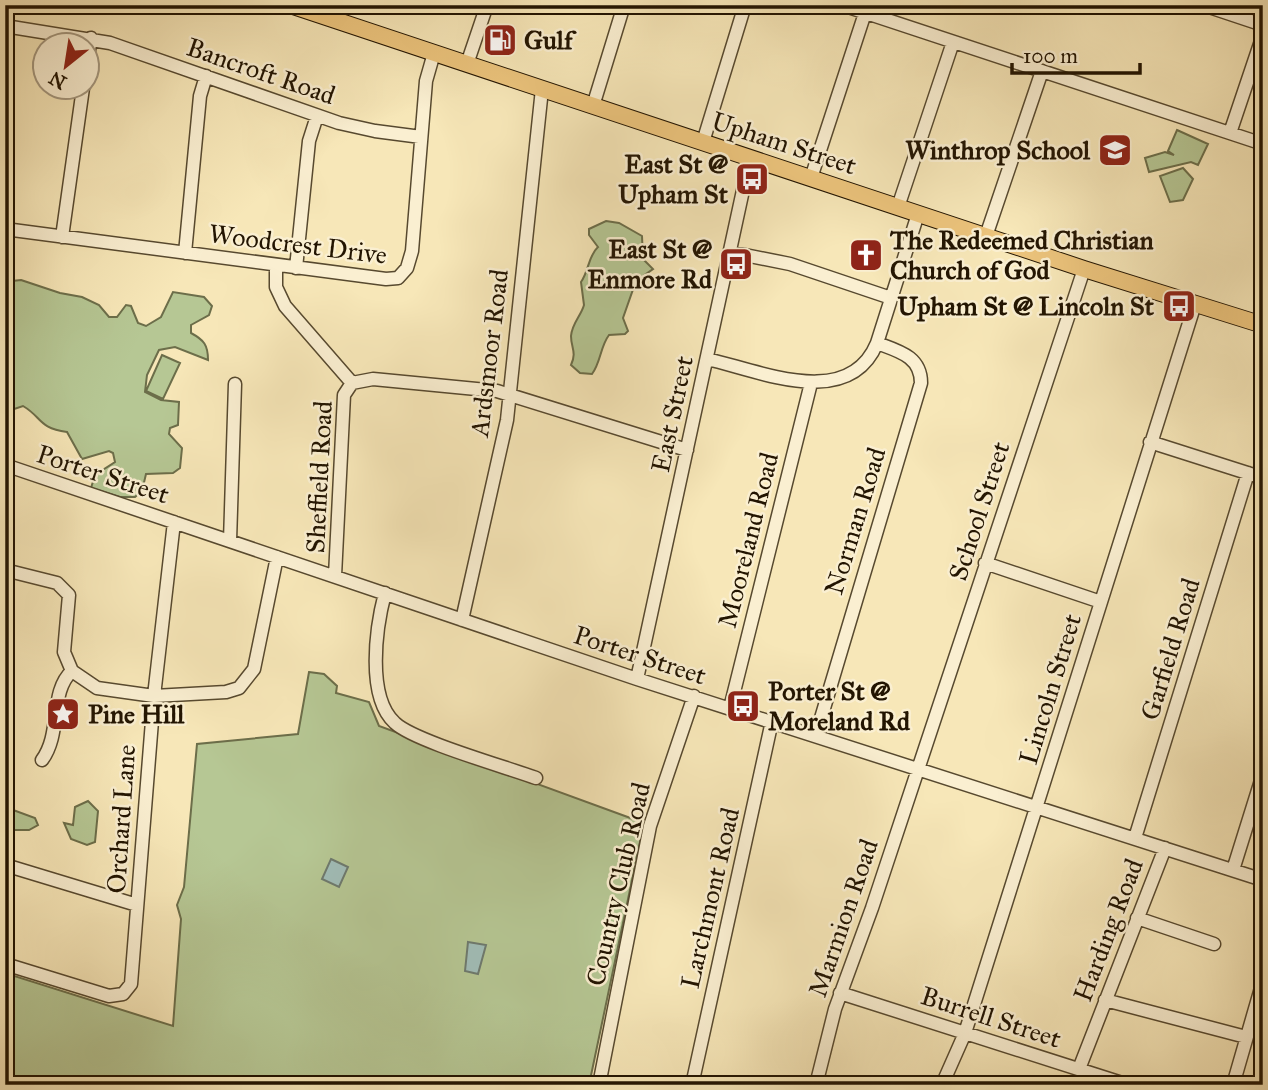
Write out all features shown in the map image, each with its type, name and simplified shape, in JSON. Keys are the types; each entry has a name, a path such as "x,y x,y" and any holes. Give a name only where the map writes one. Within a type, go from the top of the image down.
{"main road":[{"name":"Upham Street","path":"297,6 1084,269 1263,325"}],"street":[{"path":"467,64 487,5"},
{"path":"593,106 624,5"},
{"path":"703,142 745,5"},
{"path":"842,5 1263,144"},
{"path":"1203,5 1263,25"},
{"path":"811,178 865,13"},
{"name":"Bancroft Road","path":"5,26 48,32"},
{"path":"1230,133 1263,36"},
{"name":"Bancroft Road","path":"102,42 317,116 366,130 421,137"},
{"path":"898,207 953,42"},
{"name":"Woodcrest Drive","path":"5,229 386,279 402,276 412,251 427,77 434,53"},
{"path":"986,236 1042,71"},
{"path":"185,253 200,99 206,76"},
{"name":"Ardsmoor Road","path":"462,620 504,438 542,89"},
{"path":"62,237 81,102"},
{"path":"296,268 309,141 317,116"},
{"name":"East Street","path":"638,679 750,158"},
{"path":"707,359 811,383 837,381 854,372 868,359 877,343 918,214"},
{"path":"730,252 790,264 891,298"},
{"name":"Sheffield Road","path":"276,265 276,287 285,306 352,383"},
{"name":"School Street","path":"918,767 1084,269"},
{"name":"Lincoln Street","path":"942,1085 965,1032 1195,304"},
{"name":"Norman Road","path":"816,735 921,383 919,369 913,360 877,343"},
{"name":"Sheffield Road","path":"335,576 344,404 346,391 352,383 373,379 509,394 687,450"},
{"name":"Mooreland Road","path":"730,708 811,383"},
{"path":"230,541 235,384"},
{"path":"1150,442 1263,478"},
{"name":"Porter Street","path":"5,465 638,679 1037,805 1263,880"},
{"name":"Garfield Road","path":"1135,838 1248,473"},
{"name":"Orchard Lane","path":"5,964 109,996 125,993 132,978 154,696 174,522"},
{"path":"5,570 43,578 67,591 64,655 72,671 97,688 154,696 229,691 247,681 254,669 277,556"},
{"path":"985,563 1101,602"},
{"path":"385,593 375,656 383,703 393,722 410,733 536,778"},
{"path":"43,760 54,738 63,684 72,671"},
{"name":"Country Club Road","path":"599,1085 650,828 694,696"},
{"name":"Larchmont Road","path":"692,1085 772,721"},
{"name":"Marmion Road","path":"816,1085 840,993 918,767"},
{"path":"1233,870 1263,774"},
{"name":"Harding Road","path":"1079,1069 1165,848"},
{"path":"5,865 137,905"},
{"path":"1137,918 1214,944"},
{"path":"1233,1085 1263,981"},
{"name":"Burrell Street","path":"840,993 1128,1085"},
{"path":"1105,1000 1246,1037"}],"green space":[{"path":"1177,130 1208,144 1198,165 1191,162 1149,172 1145,158 1165,152 1174,155 1168,151"},
{"path":"1183,168 1193,179 1183,200 1170,202 1160,176"},
{"path":"606,221 619,223 642,236 643,259 653,269 636,281 623,318 628,331 625,334 609,335 592,374 580,373 571,365 574,353 571,336 584,305 581,282 598,247 589,235 589,229"},
{"path":"21,280 82,297 99,305 109,317 117,317 126,305 131,306 138,323 146,326 161,317 173,292 204,297 212,306 209,315 191,325 191,333 206,347 208,360 175,347 159,350 147,375 145,392 161,400 179,402 178,425 170,428 169,434 182,448 180,468 173,473 146,474 142,491 135,497 120,497 91,488 95,475 115,462 113,453 109,451 82,459 67,432 45,425 23,406 5,412 5,338 9,325 6,313 12,281"},
{"path":"162,355 180,363 163,399 146,391"},
{"path":"309,672 324,674 337,686 336,693 369,702 379,726 644,823 589,1085 5,1085 5,973 173,1026 181,919 177,905 184,887 197,744 298,734"},
{"path":"88,801 98,811 95,842 87,845 71,839 64,823 73,825 75,807"},
{"path":"5,807 35,818 38,825 29,830 8,830"}],"water":[{"path":"331,859 348,867 339,887 322,879"},
{"path":"468,942 486,945 478,974 465,971"}],"place":[{"name":"Gulf","path":"500,40"},
{"name":"Winthrop School","path":"1115,150"},
{"name":"East St @ Upham St","path":"752,179"},
{"name":"The Redeemed Christian Church of God","path":"866,255"},
{"name":"East St @ Enmore Rd","path":"736,264"},
{"name":"Upham St @ Lincoln St","path":"1179,306"},
{"name":"Porter St @ Moreland Rd","path":"743,706"},
{"name":"Pine Hill","path":"63,714"}]}
